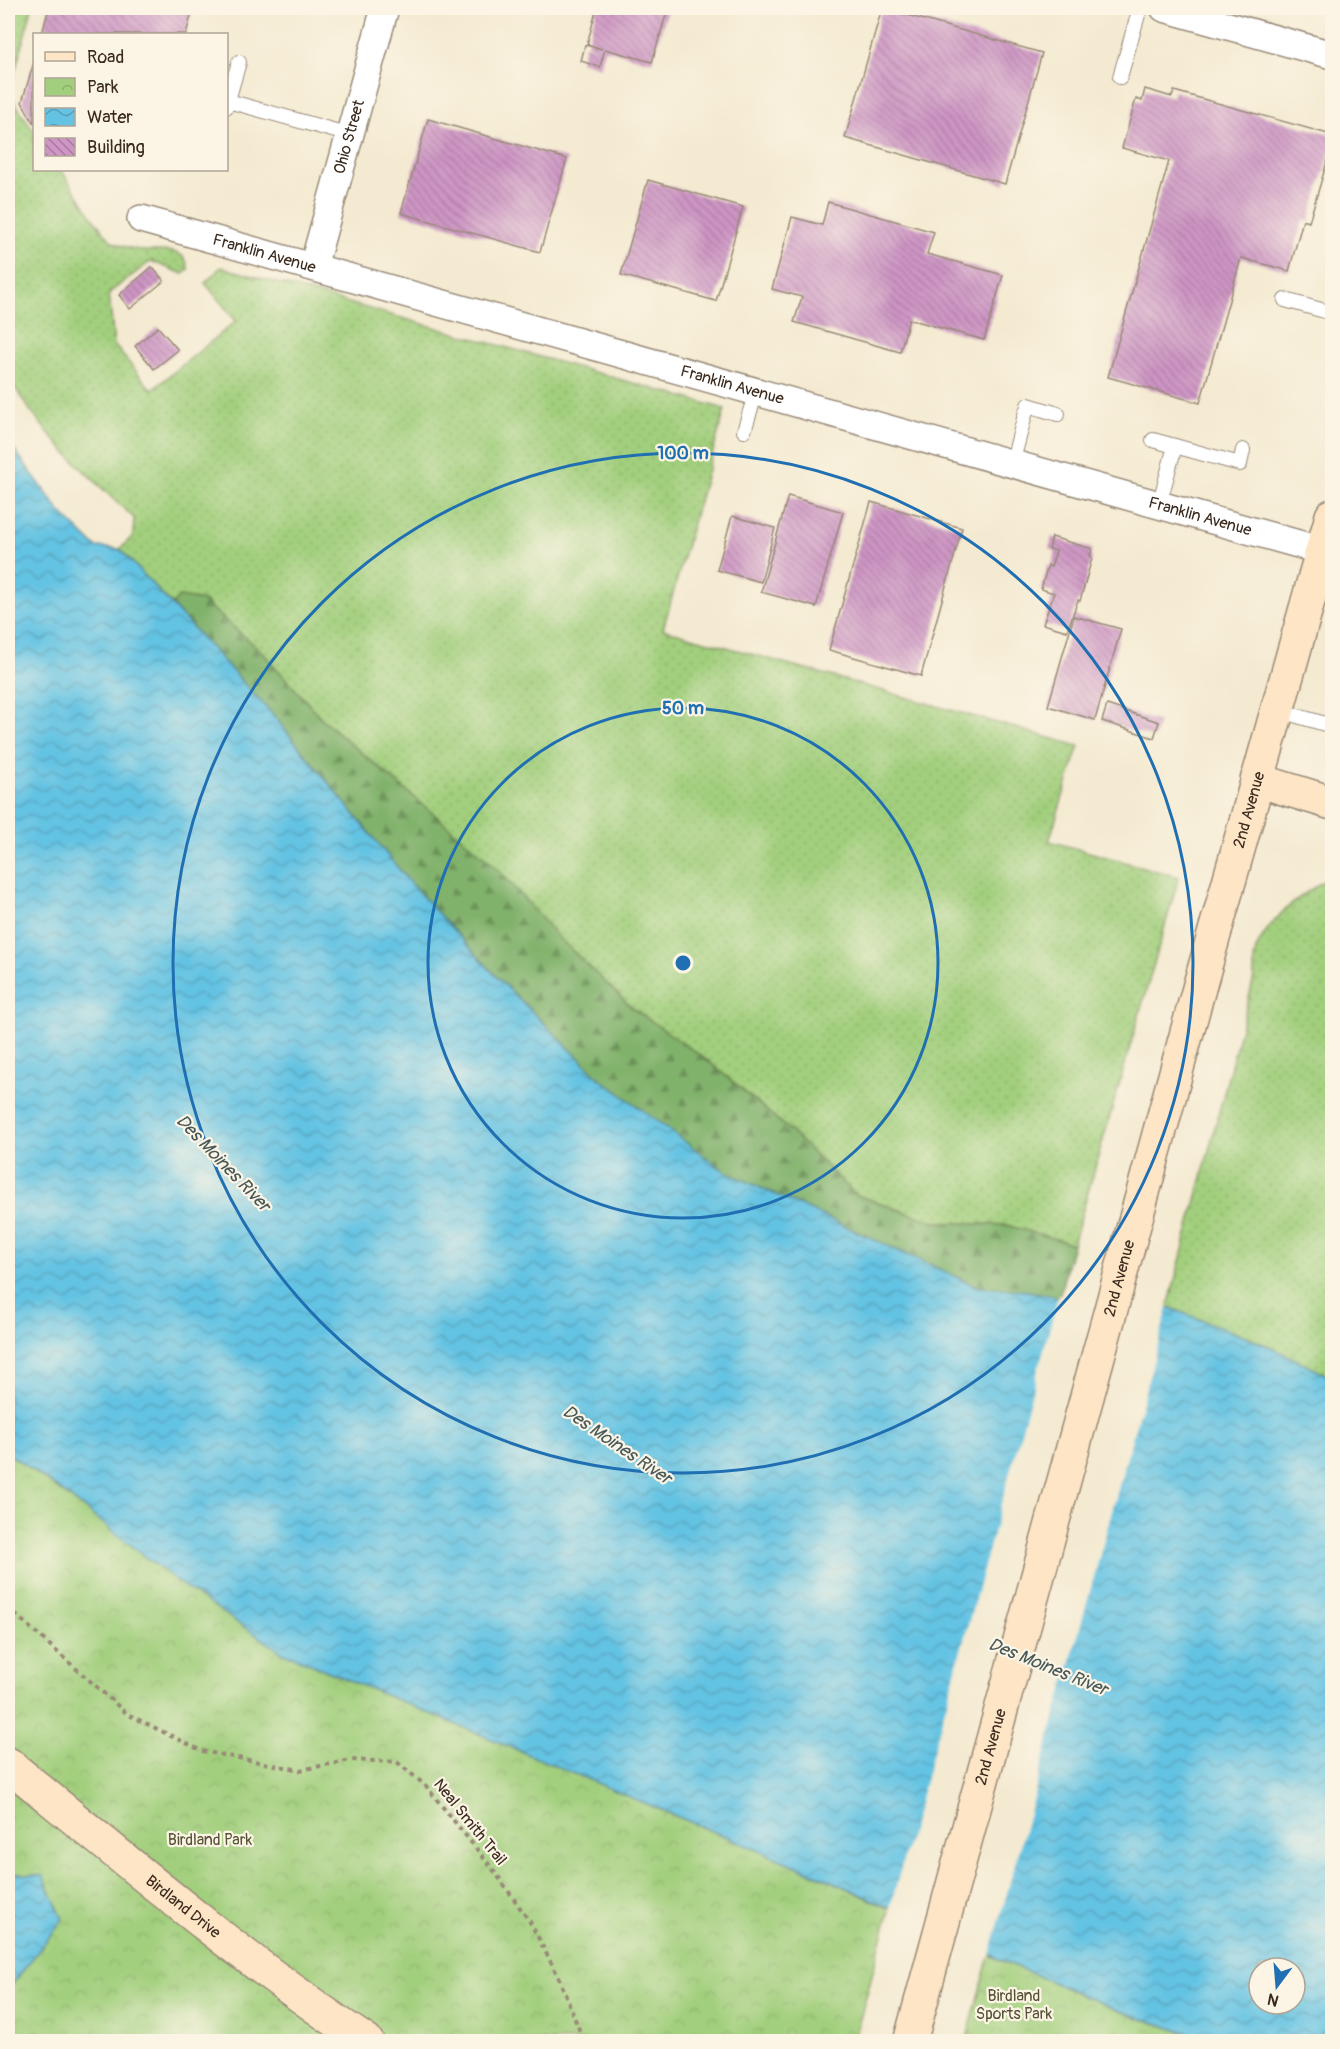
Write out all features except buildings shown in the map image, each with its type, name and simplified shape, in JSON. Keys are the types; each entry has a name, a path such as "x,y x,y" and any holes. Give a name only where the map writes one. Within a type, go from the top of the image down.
{"main road":[{"name":"2nd Avenue","path":"913,2031 1257,780 1332,516"},
{"path":"1257,780 1332,803"},
{"name":"Birdland Drive","path":"8,1764 211,1929 325,2014 367,2042"}],"street":[{"name":"Ohio Street","path":"313,267 385,8"},
{"path":"1164,8 1199,12 1332,55"},
{"name":"Franklin Avenue","path":"141,219 1323,551"}],"lane":[{"path":"1120,77 1140,8"},
{"path":"228,100 239,62"},
{"path":"228,104 350,135"},
{"path":"1285,300 1332,313"},
{"path":"744,431 756,392"},
{"path":"1012,464 1027,408 1059,414"},
{"path":"1153,440 1239,464 1243,450"},
{"path":"1159,505 1175,446"},
{"path":"1277,710 1332,726"}],"path":[{"name":"Neal Smith Trail","path":"8,1608 127,1714 202,1751 300,1770 351,1760 397,1762 426,1786 495,1872 530,1922 558,1976 584,2042"}],"green space":[{"path":"8,8 32,8 9,94 33,130 33,171 62,171 113,242 144,251 172,252 184,257 187,262 188,270 183,274 151,261 109,293 114,345 152,390 236,321 205,283 221,267 725,409 663,629 1079,746 1049,841 1179,877 1073,1244 1006,1225 935,1222 856,1195 787,1128 707,1060 631,1007 558,937 495,866 323,720 260,650 203,601 180,597 172,605 120,549 133,536 134,518 49,434 34,416 8,376"},
{"path":"179,597 203,601 260,650 323,720 495,866 558,937 631,1007 707,1060 787,1128 856,1195 935,1222 1006,1225 1073,1244 1059,1297 1022,1290 978,1287 726,1172 598,1077 495,975 412,885 273,715 172,605"},
{"path":"1332,876 1332,1378 1271,1347 1168,1307 1254,978 1256,950 1269,927 1288,907"},
{"name":"Birdland Park","path":"8,1453 282,1652 832,1881 890,1909 854,2041 8,2041"},
{"name":"Birdland Sports Park","path":"989,1955 1117,2010 1210,2041 966,2042"}],"water":[{"name":"Des Moines River","path":"8,441 61,513 96,547 120,549 273,715 412,885 495,975 598,1077 726,1172 978,1287 1168,1307 1271,1347 1332,1378 1332,2041 1210,2041 1117,2010 999,1959 832,1881 282,1652 183,1586 59,1489 8,1453"},
{"path":"8,1873 43,1876 63,1919 8,1990"}],"pier":[{"path":"1059,1294 1169,1304 989,1958 889,1912"}]}
